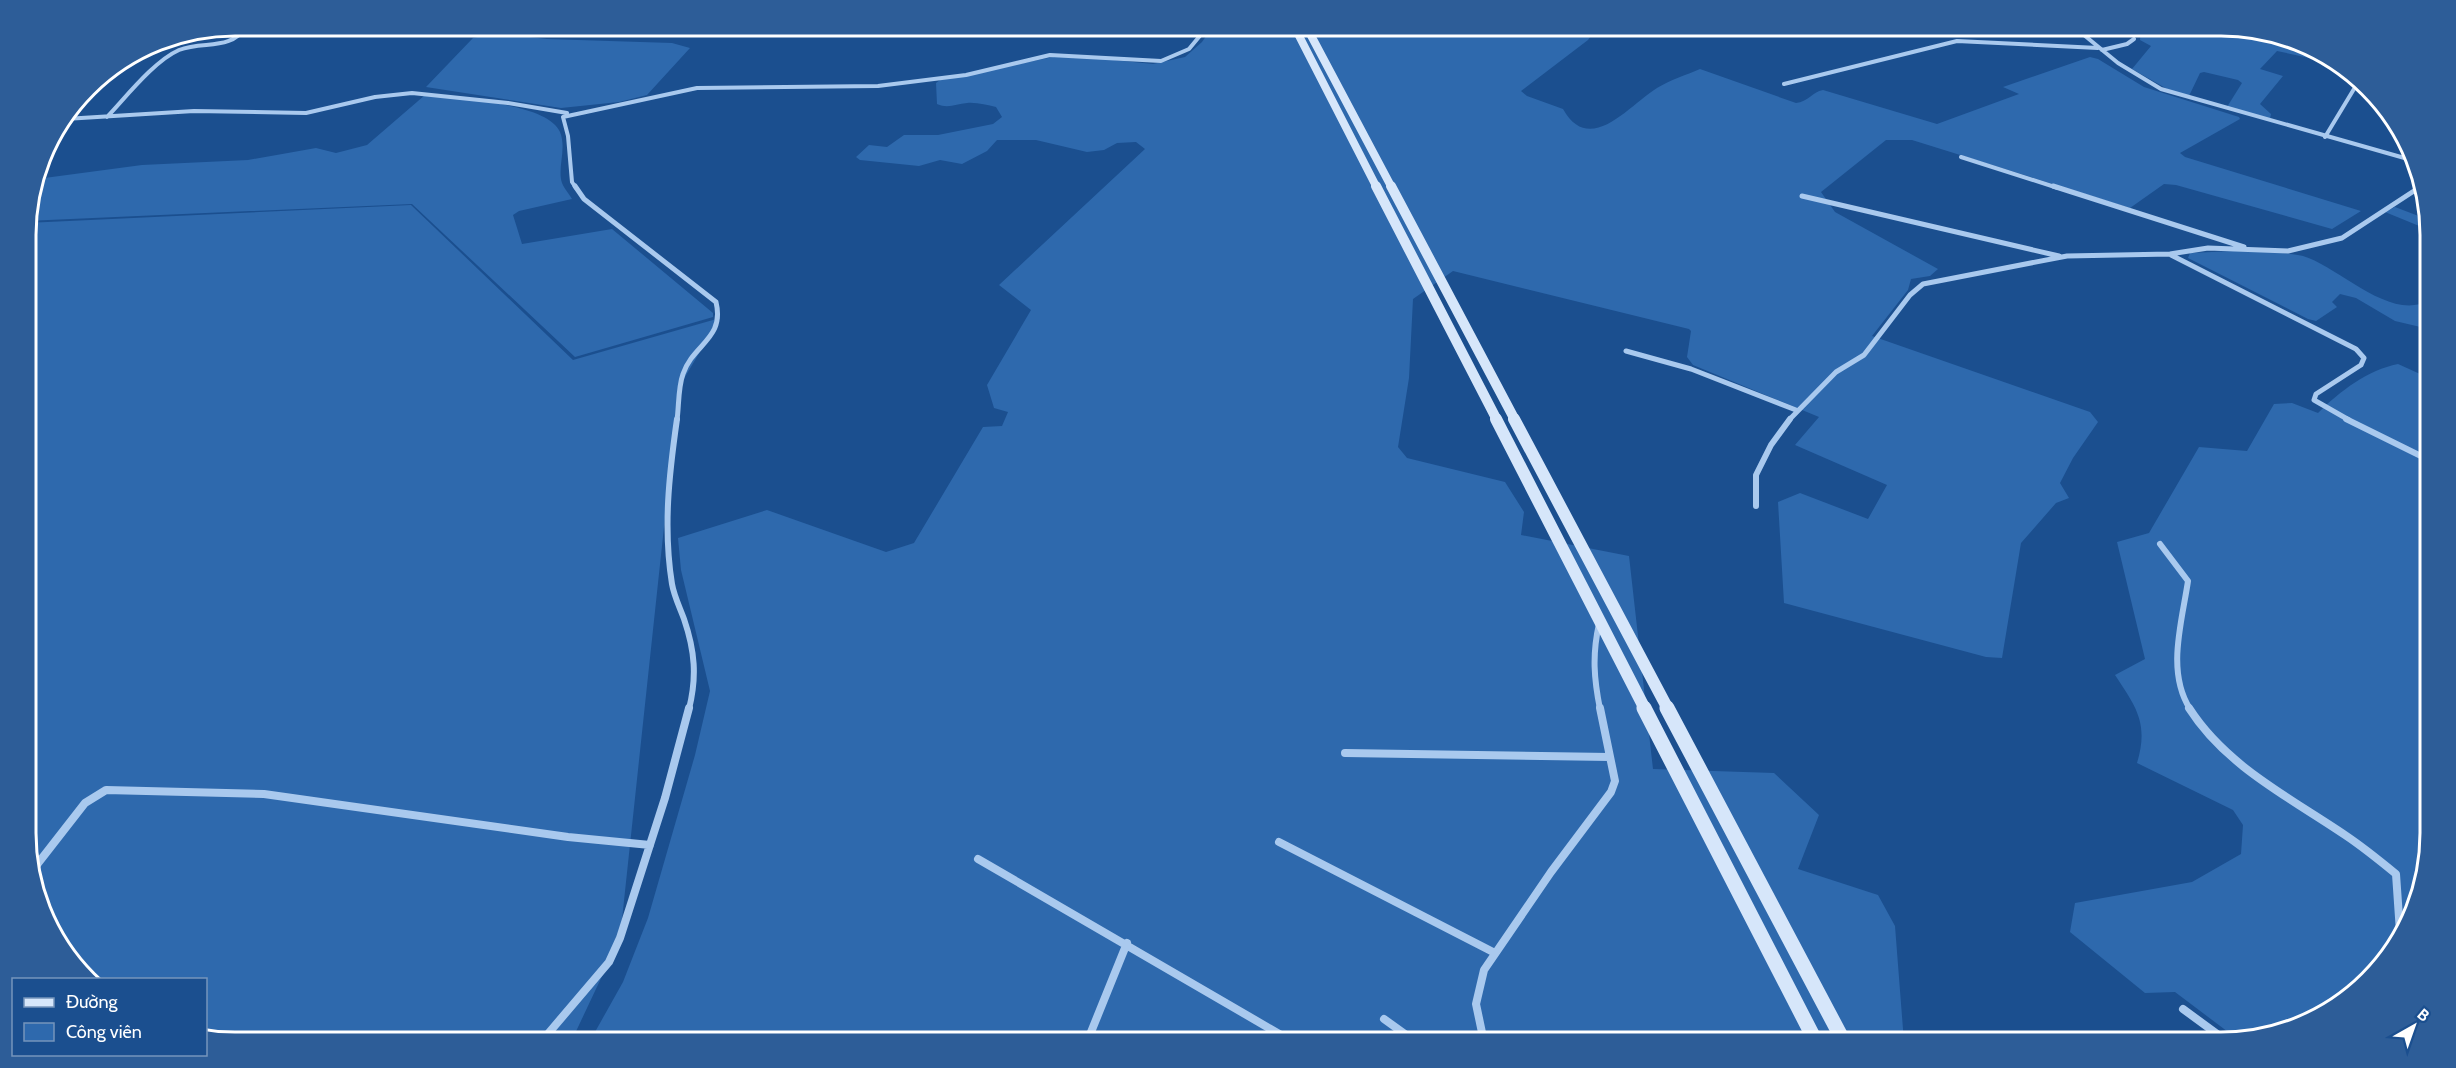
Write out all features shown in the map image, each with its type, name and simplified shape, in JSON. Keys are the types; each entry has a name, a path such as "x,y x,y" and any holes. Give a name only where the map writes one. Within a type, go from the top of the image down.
{"main road":[{"path":"1299,36 1811,1032"},
{"path":"1311,36 1839,1032"}],"street":[{"path":"107,117 176,52 192,47 227,44 241,36"},
{"path":"550,1032 609,962 620,938 650,845 694,690 695,659 690,637 672,587 666,529 679,387 692,358 714,332 720,318 716,302 584,199 572,182 568,136 562,117 633,104 697,88 846,87 925,81 966,75 1056,54 1161,61 1189,49 1200,36"},
{"path":"2085,36 2100,49 2161,89 2405,158"},
{"path":"1784,84 1957,40 2100,49 2127,44 2134,39"},
{"path":"2325,137 2355,88"},
{"path":"74,119 194,111 306,113 398,93 427,93 571,114"},
{"path":"1962,157 2253,250"},
{"path":"1756,506 1756,476 1771,445 1796,410 1836,372 1864,355 1910,295 1923,284 2062,257 2170,254 2208,248 2288,250 2342,238 2414,191"},
{"path":"1803,196 2062,257"},
{"path":"2170,254 2355,349 2364,358 2361,365 2316,394 2314,400 2324,408 2420,456"},
{"path":"1626,351 1700,370 1796,410"},
{"path":"2160,544 2188,582 2177,673 2189,710 2212,738 2250,774 2368,850 2396,874 2399,920"},
{"path":"1482,1032 1476,1004 1484,970 1611,792 1615,781 1593,674 1593,651 1600,621"},
{"path":"1345,753 1610,757"},
{"path":"39,862 85,803 106,790 264,794 568,837 650,845"},
{"path":"1279,842 1495,953"},
{"path":"978,859 1127,943 1276,1032"},
{"path":"1092,1032 1127,943"},
{"path":"2183,1009 2214,1032"},
{"path":"1384,1019 1402,1032"}],"green space":[{"path":"522,36 547,39 672,43 690,48 647,95 619,102 561,108 426,87 473,38"},
{"path":"1206,36 1591,36 1521,91 1527,96 1563,109 1574,123 1585,128 1597,128 1610,123 1657,88 1700,69 1796,103 1823,90 1937,124 2019,94 2003,87 2090,57 2098,59 2144,87 2239,117 2240,119 2180,153 2185,157 2361,211 2332,229 2176,185 2164,184 2130,208 1912,140 1886,140 1821,192 1835,212 1938,269 1930,276 1911,279 1908,290 1872,336 2090,412 2098,422 2073,458 2060,483 2069,498 2056,503 2021,543 2002,658 1986,657 1784,603 1778,502 1800,493 1868,519 1887,485 1795,445 1819,417 1693,365 1687,357 1691,331 1689,329 1453,271 1413,299 1409,378 1398,447 1407,458 1505,482 1524,512 1521,535 1629,556 1653,769 1774,773 1819,815 1798,869 1878,895 1895,926 1903,1032 595,1032 623,982 648,918 695,755 710,691 681,570 678,538 767,510 886,552 914,543 983,427 1002,426 1008,412 994,408 987,385 1031,310 999,285 1145,149 1136,142 1117,143 1104,150 1087,152 1036,140 997,140 987,151 962,164 940,160 919,166 860,160 856,157 869,145 887,147 904,135 938,135 993,124 1002,117 996,107 970,103 948,106 937,104 936,83 940,80 1063,55 1153,64 1185,57"},
{"path":"2140,36 2247,38 2272,43 2311,58 2277,51 2260,69 2283,76 2260,104 2271,114 2270,119 2227,107 2242,83 2238,80 2200,73 2189,96 2169,90 2132,69 2151,46 2140,40"},
{"path":"425,95 499,104 538,114 552,122 560,132 563,145 561,177 572,199 519,211 513,215 522,244 612,229 713,313 713,317 575,357 412,204 36,221 45,178 142,165 248,160 316,148 336,153 367,145"},
{"path":"411,205 573,360 720,318 679,387 620,938 576,1032 235,1032 207,1030 207,978 99,978 77,954 51,909 38,859 36,833 36,223"},
{"path":"2395,207 2419,216 2419,226 2385,212"},
{"path":"2278,252 2303,256 2382,299 2398,304 2420,303 2420,327 2395,321 2356,298 2340,294 2332,302 2337,307 2316,321 2308,319 2188,258 2190,253"},
{"path":"2398,364 2420,374 2420,833 2416,872 2405,909 2393,932 2379,954 2362,974 2342,991 2297,1017 2260,1028 2228,1032 2175,992 2145,993 2070,932 2075,903 2192,882 2241,854 2243,825 2233,810 2137,763 2142,737 2141,726 2134,706 2115,675 2145,659 2117,542 2149,533 2199,447 2247,451 2274,404 2292,403 2318,413 2355,382"}]}
